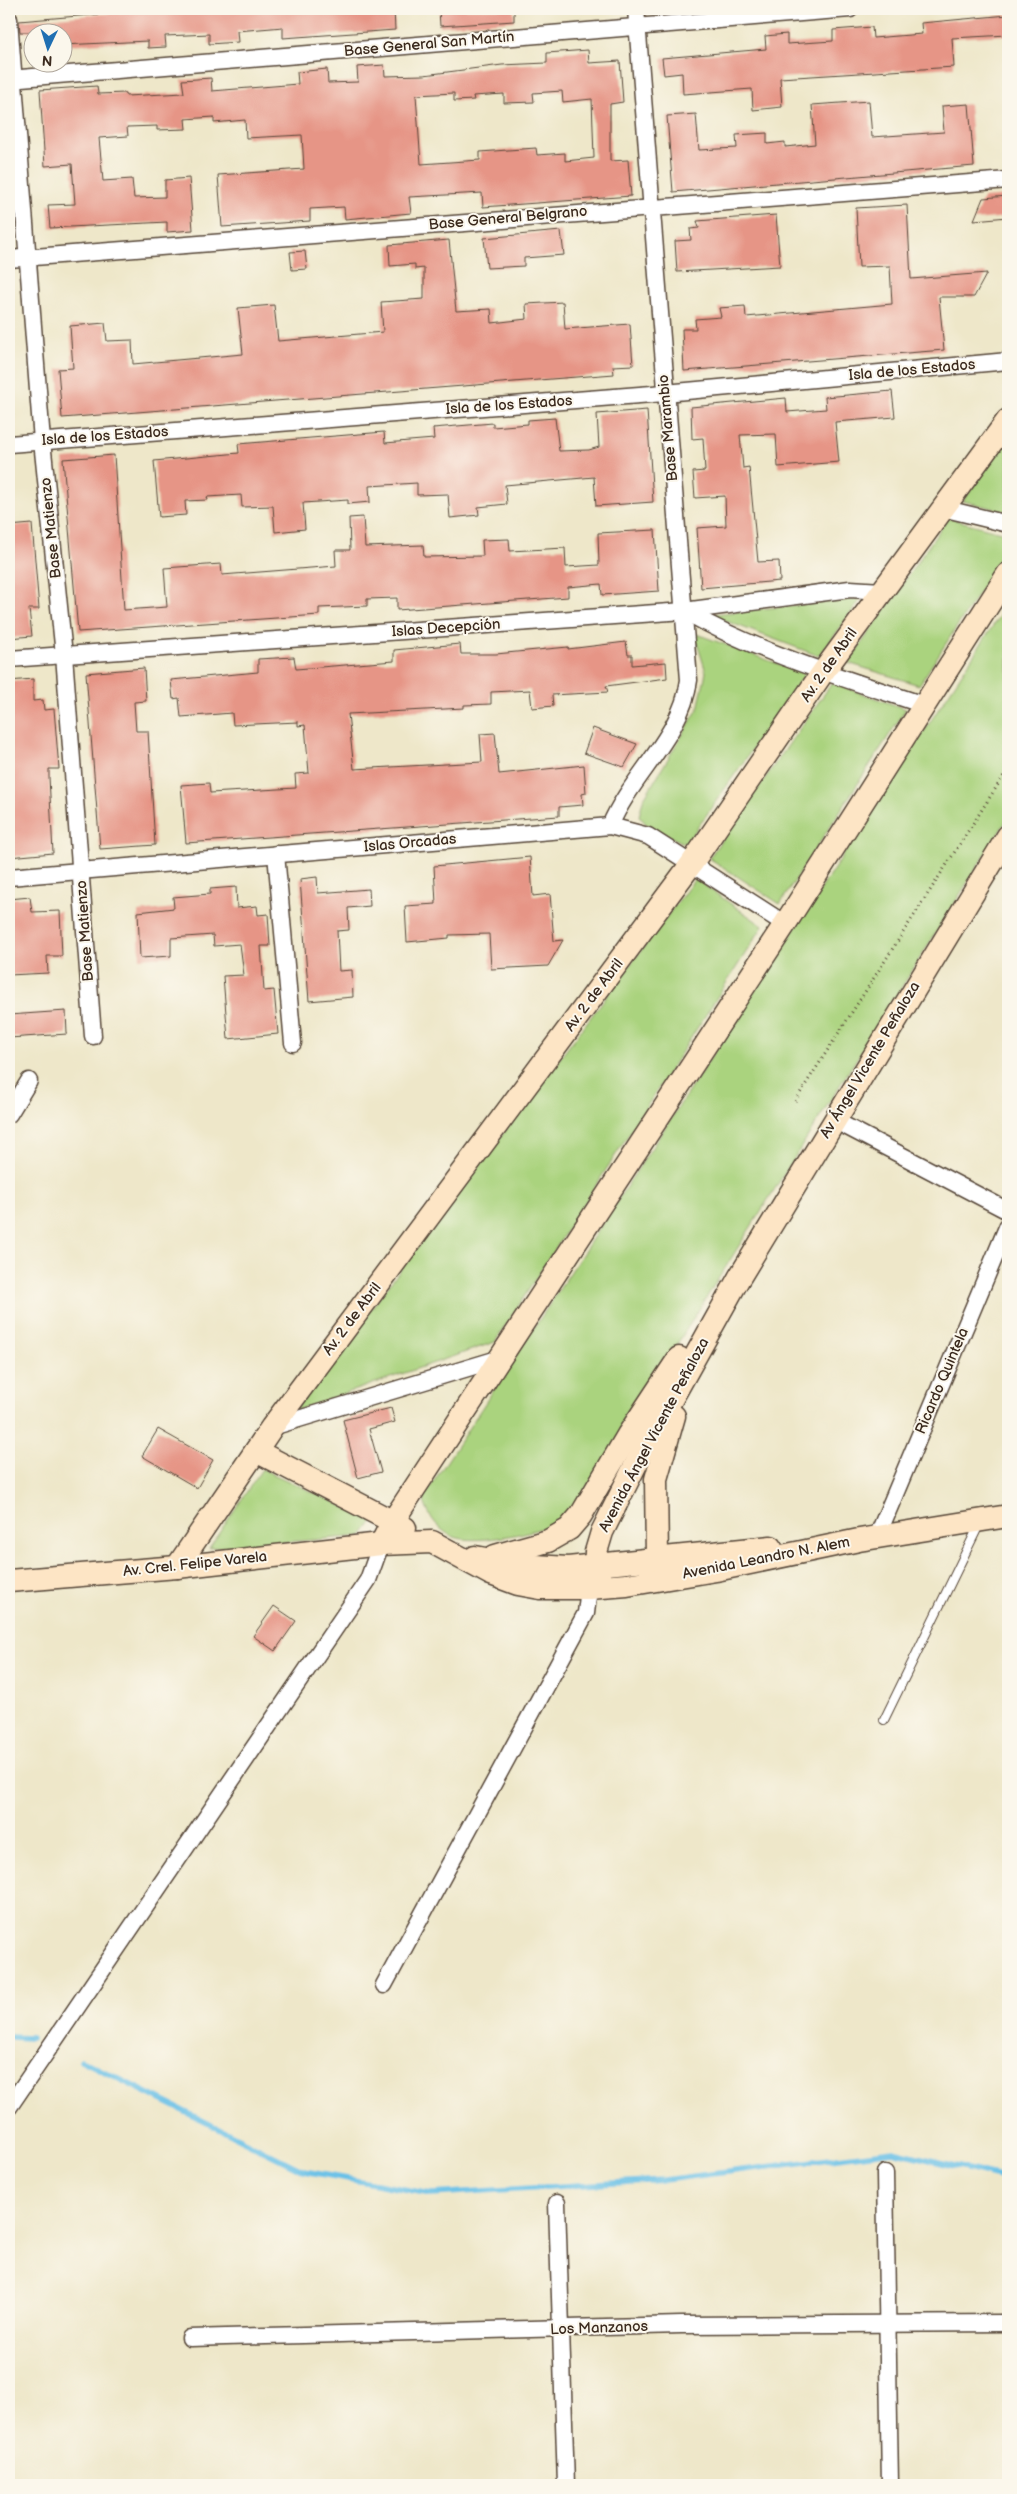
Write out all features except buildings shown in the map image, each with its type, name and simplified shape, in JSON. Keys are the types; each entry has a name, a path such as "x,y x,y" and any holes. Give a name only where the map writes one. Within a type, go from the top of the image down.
{"main road":[{"name":"Av. 2 de Abril","path":"176,1567 272,1427 692,864 823,672 1008,420"},
{"path":"381,1544 393,1521 785,924 924,705 1000,600 1008,574"},
{"name":"Av Ángel Vicente Peñaloza","path":"734,1286 1008,836"},
{"path":"595,1566 605,1587 651,1573 656,1566 656,1479 663,1447 680,1401 720,1321 734,1286"},
{"name":"Avenida Ángel Vicente Peñaloza","path":"595,1566 596,1552 602,1532 617,1500 734,1286"},
{"path":"484,1559 548,1542 570,1529 581,1515 628,1435 699,1329 719,1313"},
{"path":"256,1451 432,1542"},
{"path":"868,1538 1008,1516"},
{"name":"Avenida Leandro N. Alem","path":"458,1555 542,1567 595,1566 739,1549 868,1538"},
{"name":"Avenida Leandro N. Alem","path":"381,1544 432,1542 491,1574 518,1584 540,1588 605,1587 784,1557 868,1538"},
{"name":"Av. Crel. Felipe Varela","path":"9,1582 176,1567 381,1544"}],"street":[{"name":"Base Marambio","path":"610,826 623,799 680,716 687,698 689,680 636,9"},
{"name":"Base General San Martín","path":"11,78 850,9"},
{"name":"Base Matienzo","path":"9,19 11,78 28,257 42,441 64,655 93,1036"},
{"name":"Base General Belgrano","path":"9,259 1008,180"},
{"name":"Isla de los Estados","path":"9,444 665,393 1008,361"},
{"path":"942,508 1008,524"},
{"name":"Islas Decepción","path":"9,659 684,612 850,589 882,591"},
{"path":"684,612 711,627 823,672 924,705"},
{"name":"Islas Orcadas","path":"9,877 610,826 648,836 785,924"},
{"path":"276,854 292,1043"},
{"path":"9,1114 29,1081"},
{"path":"834,1120 1008,1210"},
{"name":"Ricardo Quintela","path":"868,1538 1008,1225"},
{"path":"272,1427 501,1358"},
{"path":"9,2107 368,1580 381,1544"},
{"path":"384,1985 586,1613 605,1587"},
{"path":"885,2173 890,2485"},
{"path":"557,2203 566,2485"},
{"name":"Los Manzanos","path":"190,2338 562,2329 1008,2323"}],"lane":[{"path":"884,1720 981,1521"}],"path":[{"path":"795,1101 1008,770"}],"green space":[{"path":"1008,438 1008,512 963,501"},
{"path":"948,518 1008,534 1008,548 919,685 848,663"},
{"path":"862,598 819,656 710,615 715,614"},
{"path":"1008,614 1008,818 571,1513 551,1525 530,1532 502,1537 473,1540 461,1539 446,1533 433,1520 423,1498 1000,615"},
{"path":"694,633 805,674 686,844 649,827 639,816 643,800 698,709 706,672"},
{"path":"832,683 906,709 780,904 709,858"},
{"path":"695,879 763,926 495,1342 294,1411"},
{"path":"262,1469 374,1520 362,1536 209,1548"}],"waterway":[{"path":"9,2037 31,2038"},
{"path":"81,2060 304,2171 431,2194 664,2180 893,2151 1008,2179"}]}
